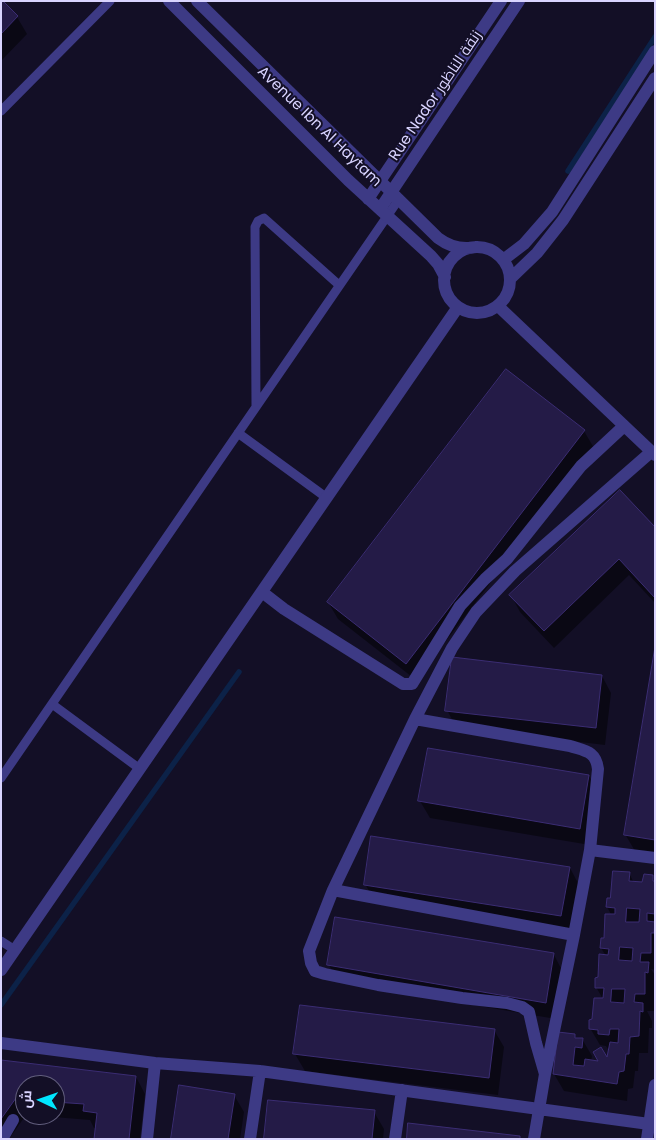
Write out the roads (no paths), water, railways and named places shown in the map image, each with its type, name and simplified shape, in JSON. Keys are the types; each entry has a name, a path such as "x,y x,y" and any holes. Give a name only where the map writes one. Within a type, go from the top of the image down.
{"street":[{"name":"Avenue Ibn Al Haytam","path":"169,1 368,199 431,256 445,277 446,291 458,307"},
{"name":"Avenue Ibn Al Haytam","path":"197,1 442,242 457,248 467,249 476,247 486,249 496,253 503,260"},
{"name":"Rue Nador زنقة الناظور","path":"368,199 501,1"},
{"name":"Rue Nador زنقة الناظور","path":"384,212 519,1"},
{"path":"1,970 458,307 468,312 479,314 498,306 504,298 509,289 510,279 508,269 503,260 524,244 552,212 655,51"},
{"path":"510,279 537,253 563,220 655,78"},
{"path":"445,277 450,261 457,254 466,249 476,247"},
{"path":"498,306 653,454 515,571 476,612 452,648 415,719 333,890 309,952 315,971 325,974 378,985 507,1003 522,1007 529,1012 545,1074"},
{"path":"262,592 284,609 406,685 414,682 460,606 507,559 581,466 624,426"},
{"path":"439,639 452,648"},
{"path":"415,719 570,746 593,755 597,759 598,769 590,850 538,1109 534,1139"},
{"path":"590,850 655,858"},
{"path":"333,890 574,935"},
{"path":"1,1043 155,1062 260,1071 649,1124"},
{"path":"147,1139 155,1062"},
{"path":"250,1139 260,1071"},
{"path":"647,1139 655,1085"},
{"path":"395,1139 402,1090"},
{"path":"2,1139 13,1120"}],"lane":[{"path":"1,110 110,1"},
{"path":"1,778 339,285 384,212"},
{"path":"256,406 255,227 258,221 264,218 339,285"},
{"path":"238,433 327,498"},
{"path":"52,704 140,769"},
{"path":"1,941 15,950"}],"waterway":[{"path":"568,171 655,37"},
{"path":"1,1005 239,672"}]}
